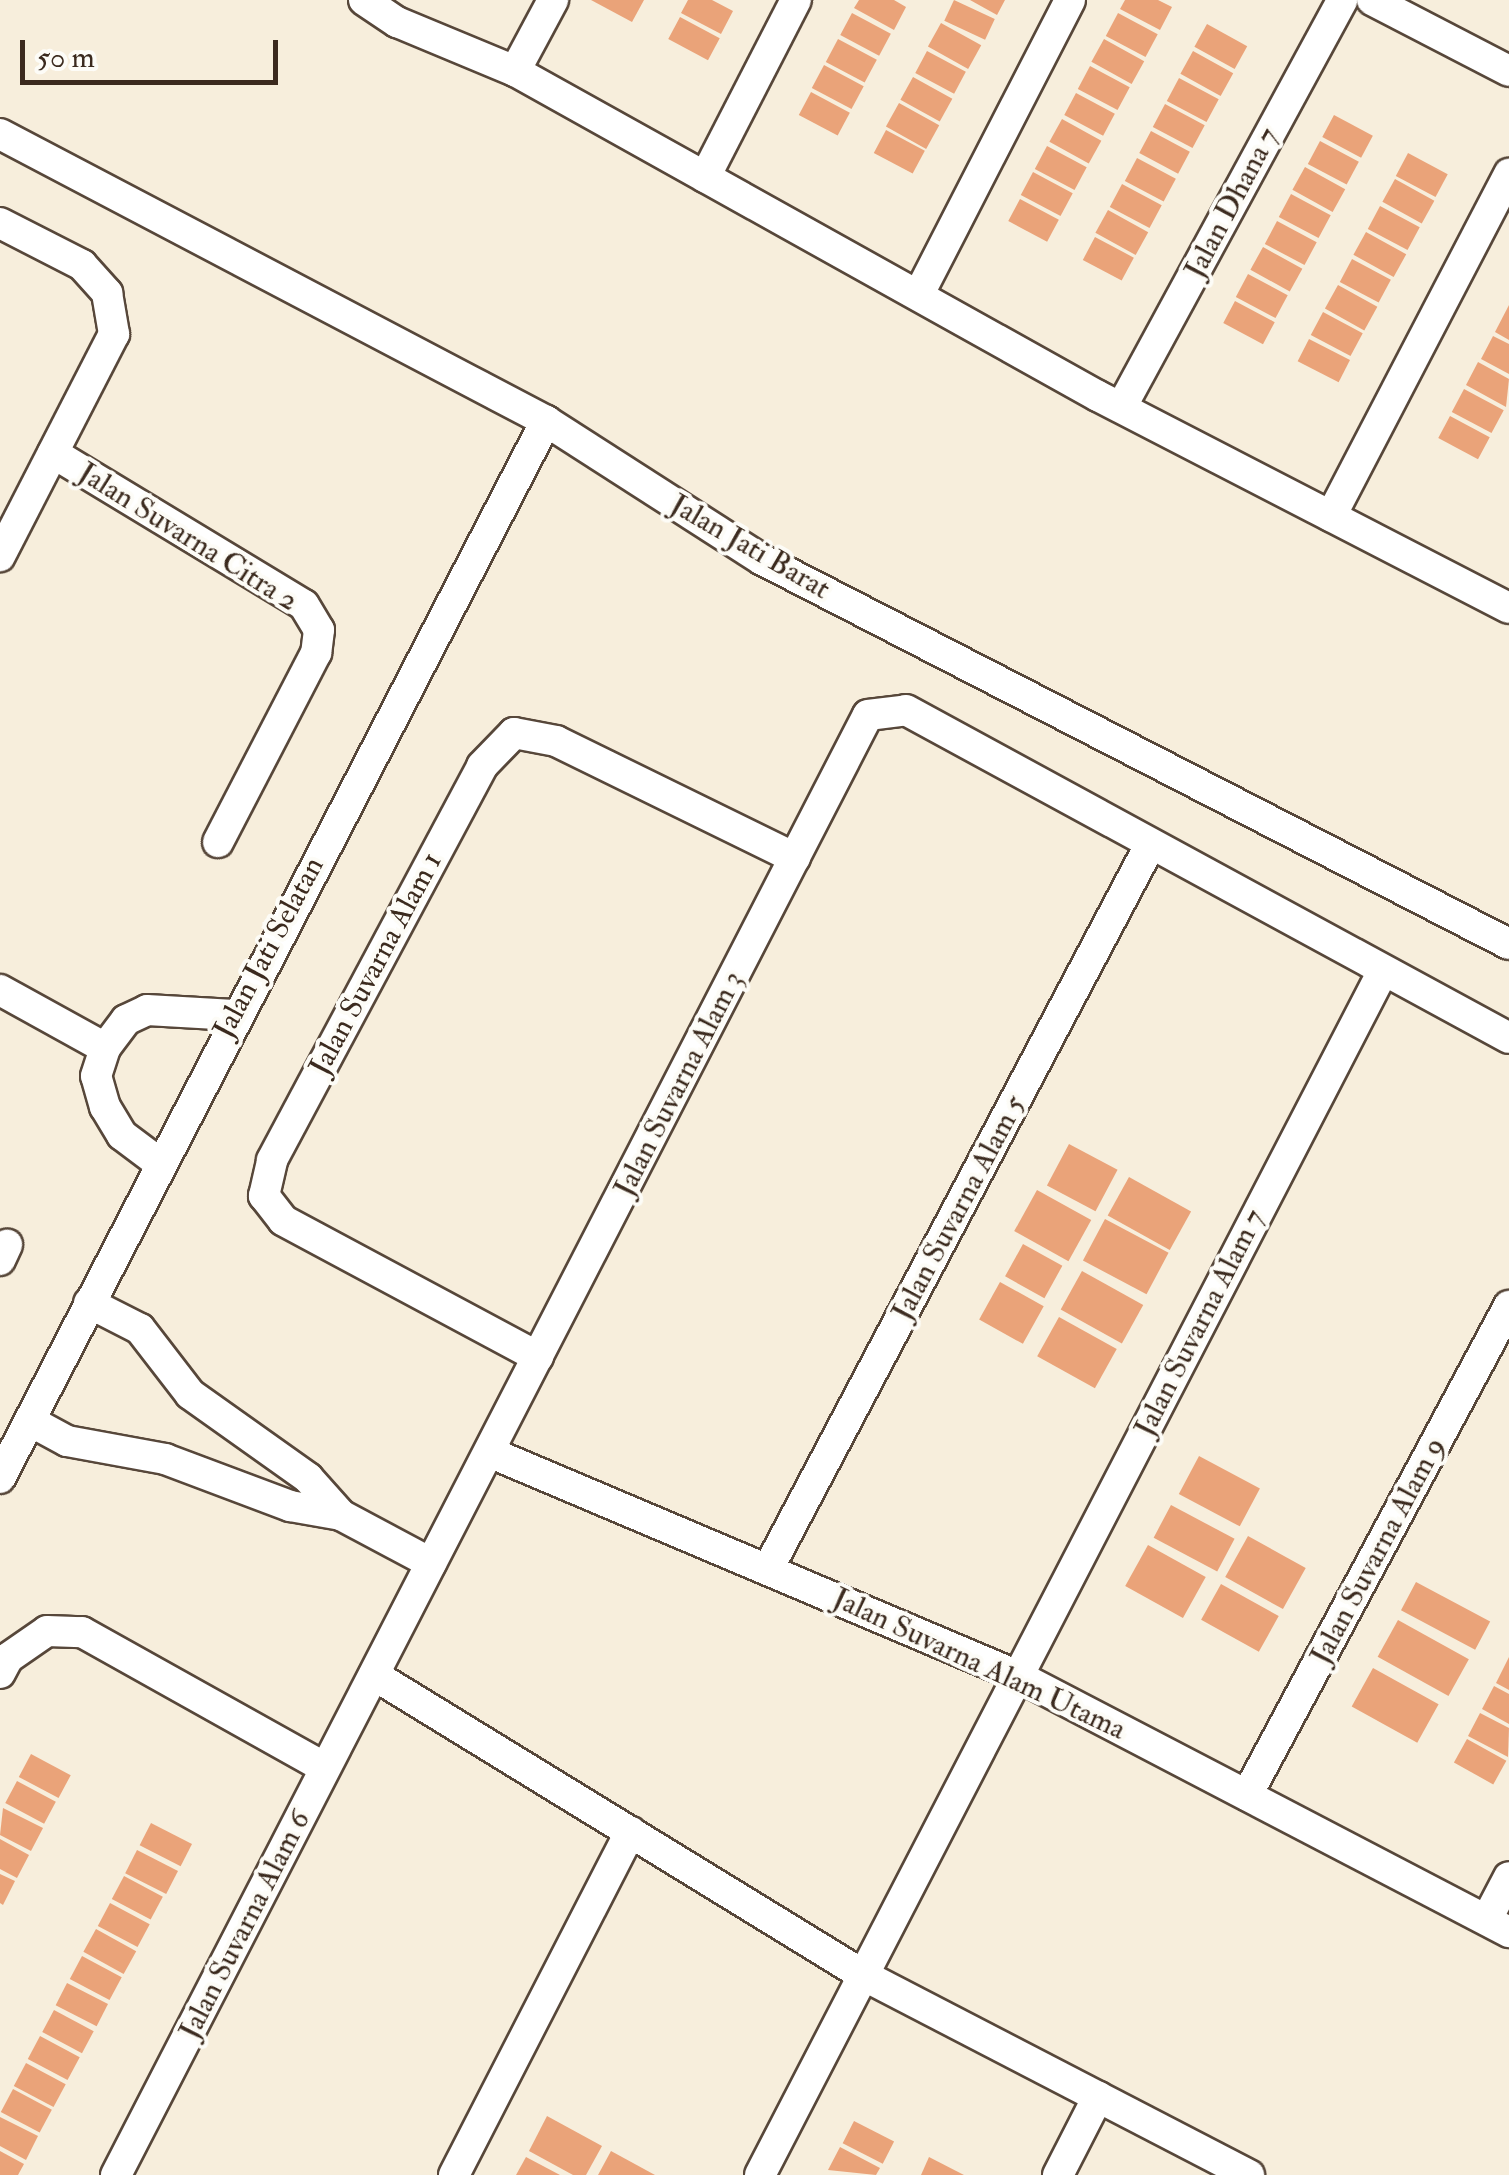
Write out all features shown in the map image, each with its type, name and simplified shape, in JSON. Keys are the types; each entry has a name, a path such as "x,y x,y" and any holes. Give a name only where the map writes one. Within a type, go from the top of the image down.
{"street":[{"path":"364,0 397,22 515,71 1122,406 1509,608"},
{"path":"515,71 553,0"},
{"path":"706,177 796,0"},
{"path":"920,292 1070,0"},
{"name":"Jalan Dhana 7","path":"1122,406 1342,0"},
{"path":"1372,0 1509,72"},
{"name":"Jalan Jati Barat","path":"0,134 546,421 760,559 1509,944"},
{"path":"1332,516 1509,174"},
{"name":"Jalan Suvarna Citra 2","path":"0,223 82,266 106,293 114,334 0,556"},
{"name":"Jalan Jati Selatan","path":"0,1478 234,1014 546,421"},
{"name":"Jalan Suvarna Citra 2","path":"53,453 304,605 319,630 316,653 218,842"},
{"name":"Jalan Suvarna Alam 3","path":"431,1562 868,715 906,710 1150,847"},
{"name":"Jalan Suvarna Alam 1","path":"538,1357 282,1220 264,1196 272,1160 482,766 514,733 556,740 795,858"},
{"path":"1150,847 1509,1038"},
{"name":"Jalan Suvarna Alam 5","path":"768,1569 1150,847"},
{"name":"Jalan Suvarna Alam 7","path":"760,2175 1383,971"},
{"path":"0,990 104,1048"},
{"path":"158,1162 122,1135 105,1108 96,1076 104,1048 126,1020 147,1010 234,1014"},
{"path":"89,1303 140,1328 190,1394 308,1478 341,1515"},
{"name":"Jalan Suvarna Alam 9","path":"1247,1795 1509,1306"},
{"path":"30,1421 66,1441 165,1458 290,1506 341,1515 431,1562"},
{"name":"Jalan Suvarna Alam Utama","path":"488,1452 1018,1676 1498,1926"},
{"name":"Jalan Suvarna Alam 6","path":"116,2175 431,1562"},
{"path":"0,1673 8,1658 47,1631 82,1632 326,1768"},
{"path":"374,1675 863,1975 1250,2175"},
{"path":"454,2175 630,1832"},
{"path":"1498,1926 1509,1878"},
{"path":"1058,2175 1098,2096"}],"building":[{"path":"591,0 644,0 632,22"},
{"path":"688,0 712,0 733,11 721,34 681,13"},
{"path":"859,0 894,0 906,7 894,30 854,8"},
{"path":"954,0 995,19 985,40 944,21"},
{"path":"970,0 1005,0 997,15"},
{"path":"1125,0 1158,0 1172,7 1160,30 1120,9"},
{"path":"852,13 891,34 879,56 840,35"},
{"path":"1118,13 1158,34 1146,57 1106,36"},
{"path":"680,17 720,38 708,60 668,39"},
{"path":"941,23 981,45 968,69 928,47"},
{"path":"1207,24 1247,46 1235,69 1194,47"},
{"path":"838,39 877,60 865,83 826,62"},
{"path":"1104,39 1144,61 1132,84 1091,62"},
{"path":"927,51 966,72 954,94 915,73"},
{"path":"1193,51 1233,73 1221,96 1180,74"},
{"path":"824,65 864,86 852,109 812,88"},
{"path":"1090,66 1130,87 1118,110 1078,89"},
{"path":"913,77 952,99 940,122 900,100"},
{"path":"1179,78 1219,99 1207,122 1167,101"},
{"path":"811,92 850,113 838,136 799,115"},
{"path":"1076,93 1115,114 1103,136 1064,115"},
{"path":"899,103 939,125 926,149 886,127"},
{"path":"1165,104 1205,125 1193,148 1153,127"},
{"path":"1334,115 1373,136 1361,158 1322,137"},
{"path":"1062,119 1101,141 1089,164 1049,142"},
{"path":"886,130 925,151 913,174 874,153"},
{"path":"1151,131 1190,152 1178,174 1139,153"},
{"path":"1320,141 1359,162 1347,185 1308,164"},
{"path":"1047,146 1087,167 1075,190 1035,169"},
{"path":"1408,153 1448,174 1436,197 1396,176"},
{"path":"1137,158 1176,179 1164,202 1125,181"},
{"path":"1305,167 1345,189 1333,212 1292,190"},
{"path":"1033,172 1073,193 1061,216 1021,195"},
{"path":"1395,179 1434,201 1422,224 1382,202"},
{"path":"1122,184 1162,205 1150,228 1110,207"},
{"path":"1291,194 1331,215 1319,238 1279,217"},
{"path":"1020,199 1059,220 1047,242 1008,221"},
{"path":"1380,206 1420,227 1408,250 1368,229"},
{"path":"1108,210 1148,232 1136,255 1095,233"},
{"path":"1277,221 1317,242 1305,265 1265,244"},
{"path":"1366,232 1406,254 1394,277 1353,255"},
{"path":"1095,237 1134,258 1122,281 1083,260"},
{"path":"1263,247 1302,269 1290,292 1250,270"},
{"path":"1352,259 1391,280 1379,303 1340,282"},
{"path":"1248,274 1288,295 1276,318 1236,297"},
{"path":"1338,285 1377,307 1364,330 1325,309"},
{"path":"1235,301 1275,322 1263,344 1223,323"},
{"path":"1509,305 1509,340 1495,332"},
{"path":"1323,312 1363,333 1351,356 1311,335"},
{"path":"1493,336 1509,344 1509,374 1481,359"},
{"path":"1309,339 1350,360 1339,382 1298,361"},
{"path":"1478,362 1509,379 1506,407 1466,385"},
{"path":"1464,389 1504,410 1492,433 1452,412"},
{"path":"1450,416 1490,437 1478,459 1438,438"},
{"path":"1069,1144 1118,1170 1095,1211 1047,1185"},
{"path":"1129,1177 1191,1211 1170,1250 1108,1215"},
{"path":"1037,1190 1091,1220 1068,1261 1014,1231"},
{"path":"1105,1219 1169,1253 1147,1294 1083,1260"},
{"path":"1023,1244 1062,1266 1044,1298 1005,1276"},
{"path":"1082,1271 1143,1305 1122,1343 1061,1309"},
{"path":"1000,1282 1044,1306 1023,1344 979,1320"},
{"path":"1059,1317 1117,1349 1095,1388 1037,1356"},
{"path":"1199,1456 1260,1488 1240,1526 1179,1494"},
{"path":"1171,1505 1235,1539 1217,1571 1154,1538"},
{"path":"1248,1536 1306,1568 1283,1609 1225,1577"},
{"path":"1148,1545 1206,1577 1183,1618 1125,1586"},
{"path":"1416,1582 1490,1621 1475,1650 1401,1610"},
{"path":"1221,1584 1279,1616 1259,1652 1201,1620"},
{"path":"1398,1620 1469,1659 1448,1696 1378,1657"},
{"path":"1509,1657 1509,1690 1496,1683"},
{"path":"1373,1668 1439,1704 1417,1743 1352,1706"},
{"path":"1494,1686 1509,1694 1509,1724 1482,1709"},
{"path":"1480,1713 1509,1728 1508,1757 1468,1736"},
{"path":"1467,1739 1506,1761 1493,1784 1454,1763"},
{"path":"31,1754 71,1775 59,1798 19,1777"},
{"path":"17,1781 56,1802 44,1824 5,1803"},
{"path":"3,1808 43,1828 31,1851 0,1835"},
{"path":"151,1823 192,1844 181,1866 140,1845"},
{"path":"0,1839 29,1855 17,1878 0,1869"},
{"path":"137,1850 178,1871 166,1894 125,1873"},
{"path":"0,1874 15,1881 3,1905 0,1903"},
{"path":"124,1876 163,1897 151,1920 112,1899"},
{"path":"110,1903 150,1924 138,1947 98,1926"},
{"path":"96,1929 136,1951 124,1974 83,1952"},
{"path":"82,1956 122,1977 110,2000 70,1979"},
{"path":"67,1983 108,2004 97,2026 56,2005"},
{"path":"54,2010 94,2031 82,2053 42,2032"},
{"path":"40,2036 80,2057 68,2080 28,2059"},
{"path":"26,2063 66,2084 54,2107 14,2086"},
{"path":"13,2089 52,2110 40,2133 1,2112"},
{"path":"547,2116 602,2146 586,2175 573,2175 529,2151"},
{"path":"0,2117 38,2136 26,2160 0,2146"},
{"path":"854,2121 894,2141 883,2164 843,2143"},
{"path":"840,2147 880,2168 876,2175 828,2170"},
{"path":"0,2151 24,2164 18,2175 0,2175"},
{"path":"611,2151 655,2175 598,2175"},
{"path":"526,2157 560,2175 516,2175"},
{"path":"929,2157 964,2175 921,2175"}]}
